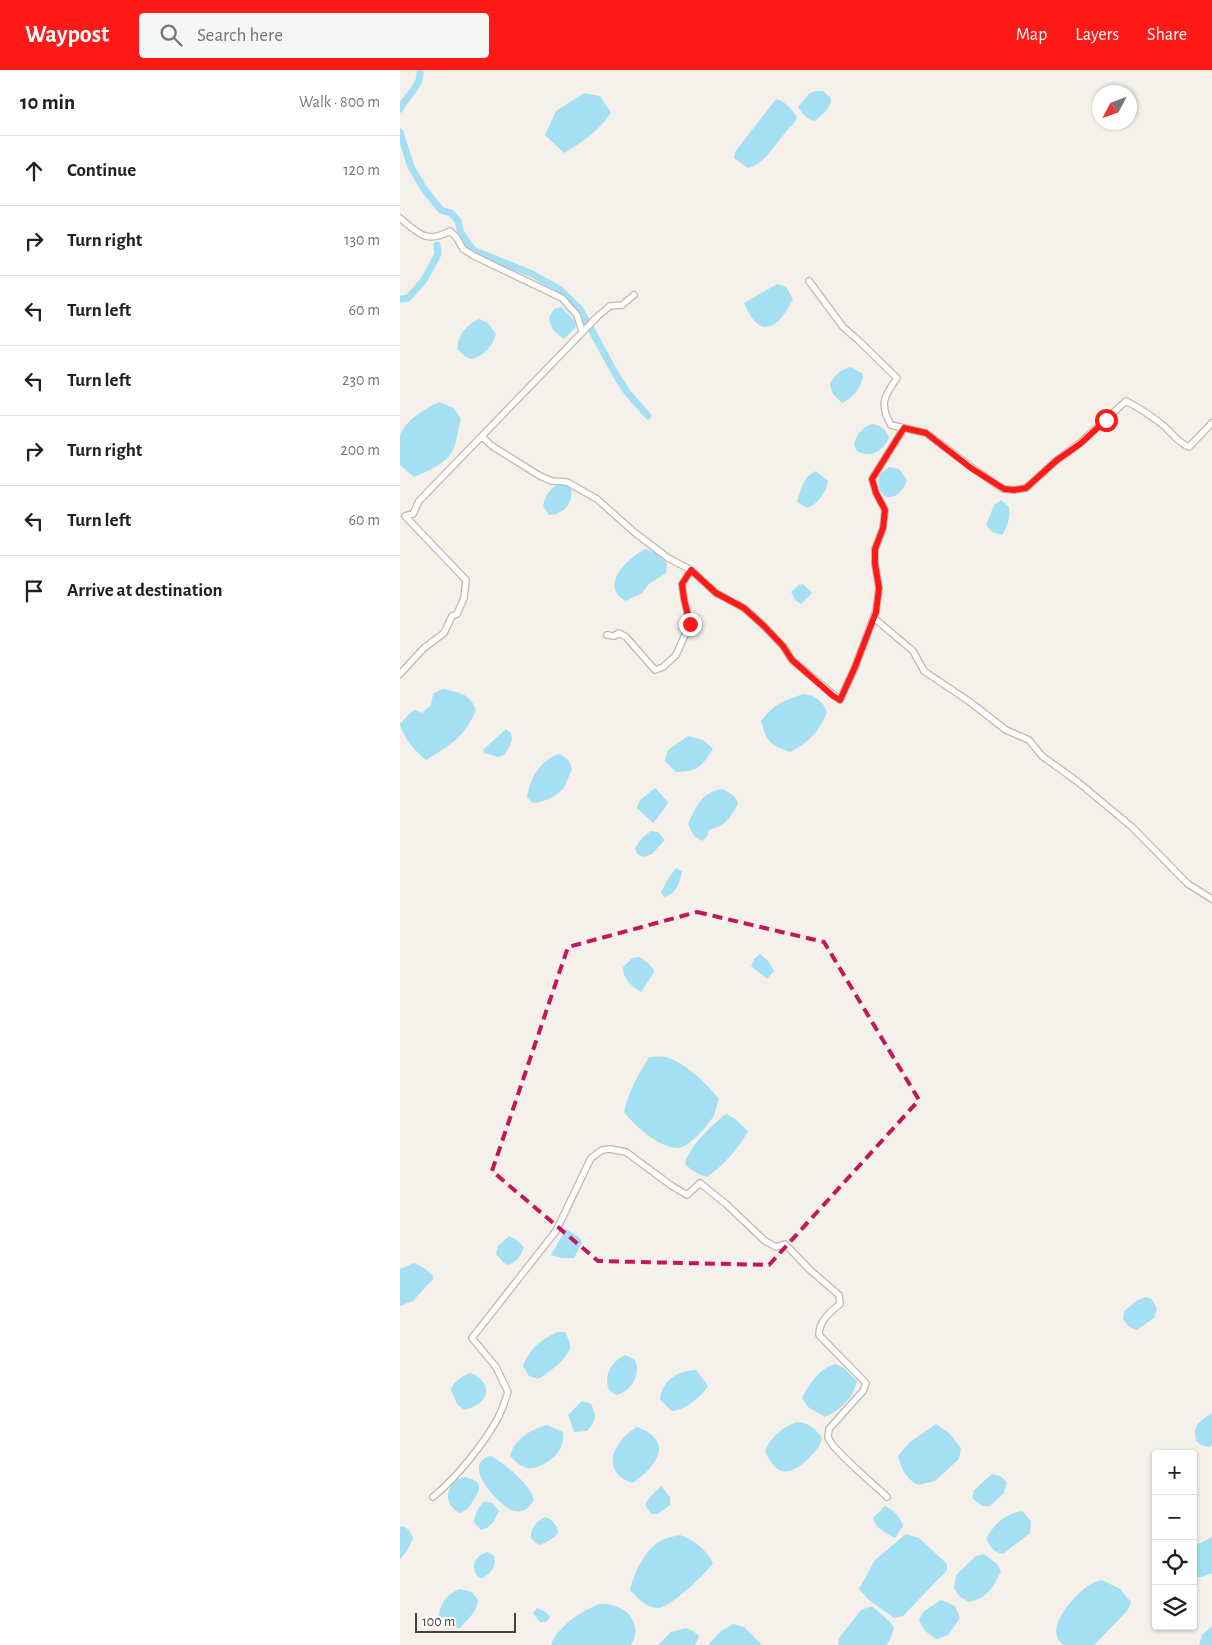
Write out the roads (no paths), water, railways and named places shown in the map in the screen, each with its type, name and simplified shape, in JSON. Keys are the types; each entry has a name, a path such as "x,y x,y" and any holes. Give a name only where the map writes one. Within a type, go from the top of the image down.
{"street":[{"path":"400,218 421,234 431,238 450,231 457,238 463,249 468,252 562,298 577,315 582,331"},
{"path":"809,281 843,327 897,378 886,394 884,413 891,425 926,433 971,468 1004,489 1026,488 1057,460 1080,444 1126,401 1165,427 1182,445 1189,447 1212,423"},
{"path":"400,674 424,648 444,633 452,616 457,614 464,598 466,580 405,516 413,514 419,501 582,331 610,306 622,305 634,295"},
{"path":"482,437 492,446 540,476 552,481 567,482 597,499 634,532 668,558 691,570 716,593 744,608 783,646 792,660 840,700 853,673 874,618 879,588 875,564 875,549 883,528 885,510 876,493 872,479 904,428"},
{"path":"607,635 614,636 619,633 626,637 655,670 663,667 676,655 690,624 682,584 691,570"},
{"path":"874,618 913,651 924,671 970,702 1006,730 1029,740 1042,756 1078,782 1132,827 1188,884 1212,898"},
{"path":"433,1497 448,1484 482,1444 499,1416 508,1392 496,1367 472,1338 556,1230 591,1158 602,1150 610,1149 626,1152 687,1195 700,1183 765,1240 776,1247 785,1244 810,1270 839,1295 840,1304 827,1315 819,1327 819,1335 866,1383 863,1391 829,1429 828,1436 832,1445 887,1497"}],"water":[{"path":"815,91 823,91 831,98 831,102 828,108 815,121 807,118 798,107 809,94"},
{"path":"584,93 600,96 611,113 590,136 564,153 545,135 556,111"},
{"path":"776,99 788,106 797,117 769,154 759,163 748,168 734,158 735,152"},
{"path":"777,284 786,287 793,299 781,318 775,323 763,326 756,323 744,303"},
{"path":"561,307 574,320 576,327 564,339 554,330 550,324 549,317 554,309"},
{"path":"479,319 488,323 496,334 487,350 472,359 466,357 458,350 458,345 463,332 470,324"},
{"path":"851,367 863,374 863,378 857,391 842,403 833,394 830,385 838,373"},
{"path":"439,402 454,408 461,419 453,450 446,459 431,470 414,477 400,465 400,436 411,420"},
{"path":"871,424 883,428 889,438 883,447 876,452 867,454 857,451 854,445 856,438 860,432"},
{"path":"889,467 899,469 907,480 899,493 888,497 881,491 879,475"},
{"path":"816,471 828,481 821,497 807,508 797,502 805,480"},
{"path":"561,484 570,487 570,502 559,513 549,515 543,506 545,498 551,489"},
{"path":"1001,500 1009,507 1008,522 1002,535 992,532 986,525 994,505"},
{"path":"645,549 658,555 667,564 666,573 649,584 642,593 626,601 618,595 615,588 615,580 624,565"},
{"path":"803,584 812,593 801,604 796,601 791,592"},
{"path":"442,689 463,694 470,700 476,710 466,728 456,740 426,760 410,744 400,724 415,710 422,713 431,705 433,694"},
{"path":"804,694 818,700 827,712 813,736 790,752 777,747 767,738 761,721 770,710 780,703"},
{"path":"506,729 511,733 512,739 504,755 498,757 484,753 483,750"},
{"path":"688,736 703,740 713,749 699,767 690,771 676,772 665,761 668,750"},
{"path":"559,754 568,760 572,770 564,787 549,799 533,803 527,797 533,777 541,765"},
{"path":"655,788 668,802 653,823 637,808 640,800"},
{"path":"723,789 734,796 738,803 737,806 725,822 708,831 708,835 702,841 694,836 688,824 697,806 705,796 716,790"},
{"path":"651,831 658,832 665,840 652,854 643,857 637,854 635,848 642,838"},
{"path":"676,868 682,871 679,883 672,893 664,897 661,892"},
{"path":"760,954 768,961 774,971 767,979 751,966 754,959"},
{"path":"640,957 654,970 641,992 628,982 624,975 623,967 632,958"},
{"path":"649,1057 666,1057 681,1064 702,1080 719,1099 710,1121 683,1147 672,1147 656,1141 641,1130 624,1112 634,1083"},
{"path":"726,1114 734,1118 748,1131 725,1162 707,1177 695,1172 685,1164 687,1157 702,1136"},
{"path":"566,1229 580,1238 582,1243 574,1258 562,1258 551,1255"},
{"path":"509,1236 517,1240 524,1247 518,1258 509,1265 504,1263 496,1254 498,1246"},
{"path":"414,1263 429,1272 433,1279 413,1301 400,1306 400,1269"},
{"path":"1146,1297 1152,1299 1157,1309 1154,1318 1137,1330 1129,1327 1123,1319 1124,1311 1138,1300"},
{"path":"557,1332 565,1332 570,1344 568,1353 557,1366 538,1379 529,1376 523,1366 529,1354 541,1342"},
{"path":"625,1355 635,1360 637,1365 636,1376 634,1382 626,1390 616,1395 609,1390 607,1384 608,1374 616,1361"},
{"path":"835,1364 844,1368 857,1381 849,1399 836,1411 825,1417 808,1407 802,1398 815,1378 824,1369"},
{"path":"696,1370 708,1386 692,1402 672,1411 660,1400 664,1387 667,1382 677,1375"},
{"path":"470,1373 482,1380 486,1387 486,1392 478,1404 464,1410 457,1404 451,1390 458,1380"},
{"path":"582,1401 591,1404 595,1418 587,1431 574,1432 568,1415"},
{"path":"1212,1413 1212,1445 1210,1447 1201,1445 1196,1441 1195,1431 1198,1424"},
{"path":"797,1422 808,1425 822,1438 818,1447 800,1466 783,1471 774,1465 765,1451 770,1441 778,1433"},
{"path":"936,1424 949,1433 961,1448 959,1459 935,1481 918,1485 910,1480 905,1473 898,1456 910,1442"},
{"path":"547,1425 563,1432 562,1444 557,1454 548,1462 537,1467 527,1468 519,1465 510,1456 515,1445 530,1432"},
{"path":"637,1427 656,1439 659,1446 655,1462 633,1483 622,1478 616,1472 613,1456 621,1440"},
{"path":"491,1456 523,1481 532,1494 534,1500 526,1509 515,1511 509,1508 501,1503 485,1485 480,1476 479,1467 482,1460"},
{"path":"992,1474 1000,1476 1007,1482 1004,1493 990,1506 982,1506 972,1498 974,1490"},
{"path":"465,1477 477,1482 479,1487 468,1508 460,1513 450,1504 448,1493 454,1482"},
{"path":"661,1486 670,1497 670,1505 658,1514 651,1514 645,1505"},
{"path":"485,1501 492,1503 499,1511 490,1525 481,1530 474,1522 478,1510"},
{"path":"885,1506 896,1514 903,1526 895,1538 879,1528 874,1522 873,1518"},
{"path":"1022,1511 1031,1521 1030,1533 1003,1554 995,1551 986,1539 989,1534 996,1524 1005,1517"},
{"path":"545,1517 554,1523 558,1533 541,1545 531,1538 531,1534 535,1525"},
{"path":"403,1526 409,1530 413,1538 407,1551 400,1559 400,1527"},
{"path":"906,1534 919,1538 947,1564 947,1570 903,1616 894,1618 869,1600 859,1589 875,1560"},
{"path":"680,1535 699,1546 707,1553 713,1563 696,1581 671,1602 659,1608 651,1607 630,1590 635,1575 651,1548 664,1539"},
{"path":"1212,1537 1212,1573 1202,1577 1197,1577 1197,1545"},
{"path":"488,1552 494,1556 494,1566 489,1574 480,1578 474,1567 476,1559"},
{"path":"984,1554 997,1564 1001,1571 993,1587 985,1595 969,1602 959,1596 954,1588 956,1575 976,1556"},
{"path":"1102,1580 1120,1589 1131,1602 1128,1610 1094,1645 1064,1645 1058,1639 1056,1632 1061,1616 1072,1600 1085,1588 1092,1583"},
{"path":"460,1589 472,1592 478,1600 476,1608 460,1628 445,1629 439,1617 441,1606 444,1600"},
{"path":"941,1600 955,1606 960,1618 948,1635 937,1639 926,1631 919,1619 924,1611"},
{"path":"599,1604 609,1604 621,1608 631,1617 634,1622 635,1633 631,1645 551,1645 554,1638 570,1620"},
{"path":"872,1606 894,1628 886,1645 838,1645 839,1638 861,1610"},
{"path":"537,1608 546,1612 550,1617 546,1622 540,1622 533,1613"},
{"path":"733,1624 744,1627 762,1645 708,1645 720,1632"},
{"path":"1212,1626 1212,1645 1199,1645 1202,1635"},
{"path":"686,1628 699,1636 695,1645 658,1645 671,1632"}],"waterway":[{"path":"400,109 419,81 420,70"},
{"path":"400,132 411,167 424,189 441,210 451,213 458,221 461,233 473,250 532,274 559,289 580,309 616,375 627,392 648,416"},
{"path":"400,299 408,298 424,280 438,254 437,245"}]}
